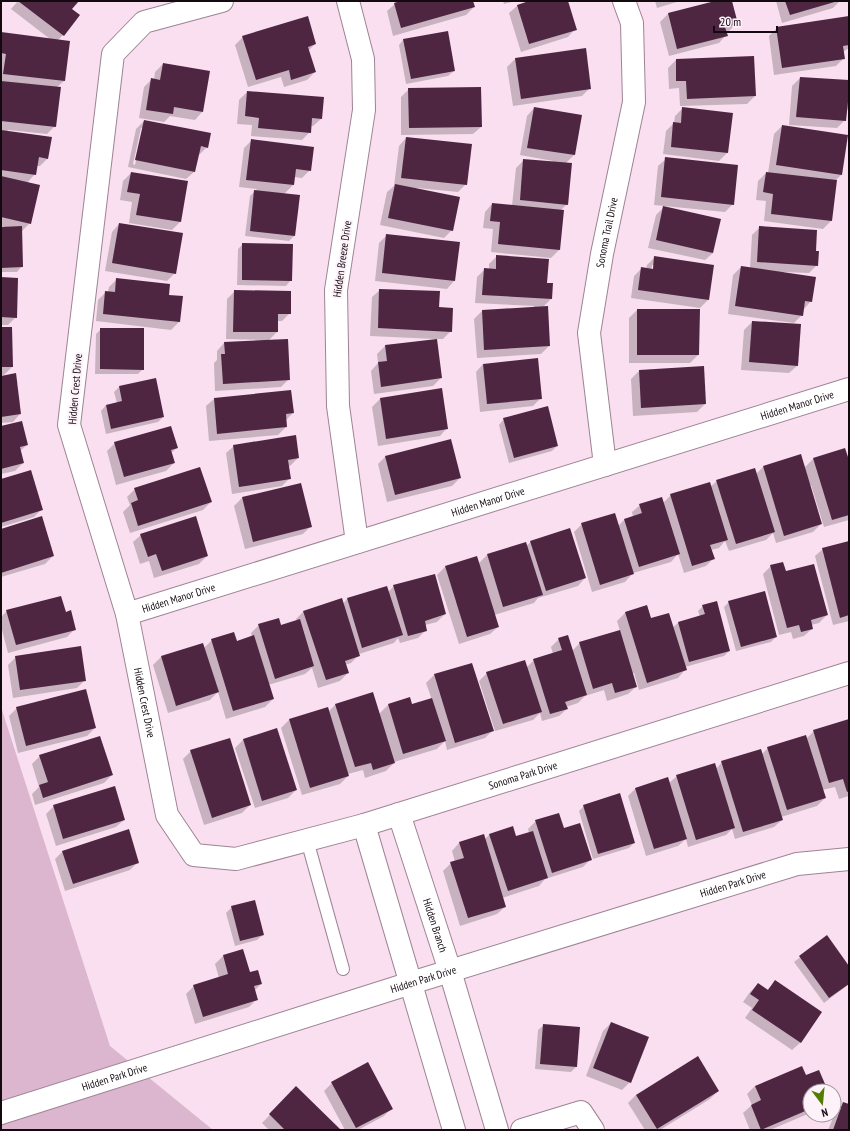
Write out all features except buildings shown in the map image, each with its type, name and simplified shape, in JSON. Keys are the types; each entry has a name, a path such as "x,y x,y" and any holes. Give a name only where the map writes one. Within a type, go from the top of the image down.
{"street":[{"name":"Hidden Crest Drive","path":"194,855 168,815 127,614 69,425 114,54 144,22 222,1"},
{"name":"Hidden Breeze Drive","path":"348,1 363,59 364,110 336,290 338,406 357,542"},
{"name":"Sonoma Trail Drive","path":"605,465 589,333 602,254 634,102 632,23 624,1"},
{"name":"Hidden Manor Drive","path":"127,614 849,389"},
{"name":"Sonoma Park Drive","path":"194,855 236,860 364,825 849,673"},
{"name":"Hidden Branch","path":"400,814 450,971 497,1130"},
{"path":"364,825 454,1130"},
{"name":"Hidden Park Drive","path":"1,1113 411,983 797,864 849,859"},
{"path":"522,1130 581,1112 593,1130"}],"lane":[{"path":"307,840 343,969"}],"shaded area":[{"path":"1,707 110,1046 213,1130 1,1130"}]}
